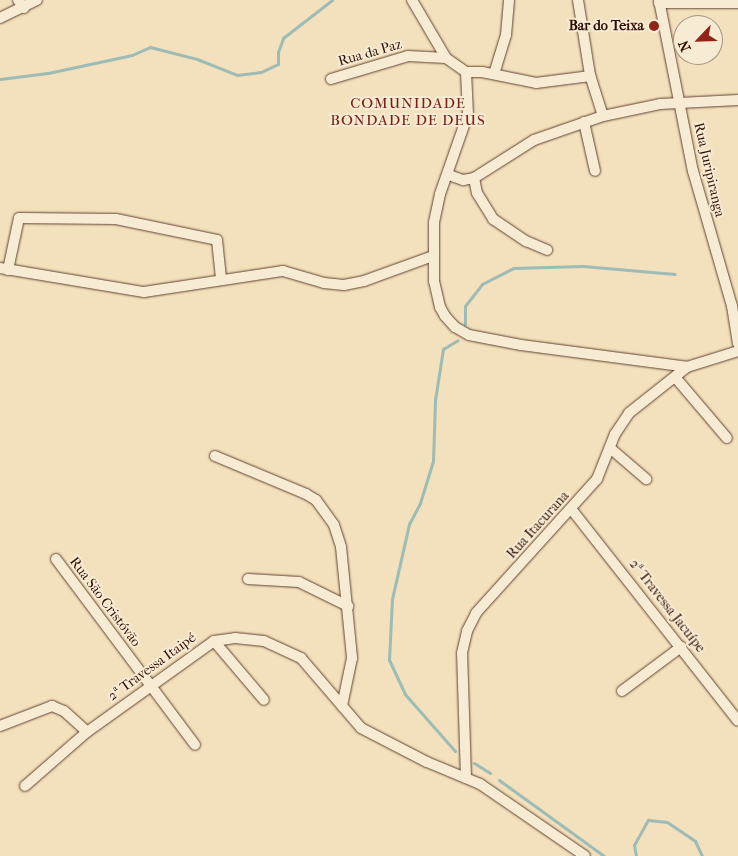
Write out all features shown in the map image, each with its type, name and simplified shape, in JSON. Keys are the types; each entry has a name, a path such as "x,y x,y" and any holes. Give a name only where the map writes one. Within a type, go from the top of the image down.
{"street":[{"path":"0,18 21,4 37,0"},
{"path":"412,0 446,58 466,72 494,74 536,83 591,76"},
{"path":"494,74 506,35 509,0"},
{"path":"578,0 591,76 603,116"},
{"path":"659,2 738,3"},
{"name":"Rua Juripiranga","path":"659,2 694,171 732,306 738,344"},
{"name":"Rua da Paz","path":"331,78 408,56 446,58"},
{"path":"466,72 468,114 437,208 433,256 440,307 462,332 521,345 687,366"},
{"path":"449,175 463,180 474,178 534,140 603,116 646,106 738,100"},
{"path":"584,122 595,171"},
{"path":"474,178 477,193 492,218 526,241 547,250"},
{"path":"221,279 216,240 116,218 18,218 4,269 144,292 283,271 344,285 364,282 433,256"},
{"name":"Rua Itacurana","path":"466,778 461,687 466,631 476,613 572,510 597,479 618,429 630,414 687,366 738,351"},
{"path":"675,377 727,438"},
{"path":"610,448 646,479"},
{"path":"215,456 316,500 339,537 340,568 348,606 352,658 342,706"},
{"name":"2ª Travessa Jacuípe","path":"572,510 681,646 738,721"},
{"name":"Rua São Cristóvão","path":"56,559 195,745"},
{"path":"248,579 299,582 348,606"},
{"name":"2ª Travessa Itaipé","path":"25,786 88,732 150,685 214,641 246,638 290,651 307,664 361,728 466,778 497,795 585,856"},
{"path":"214,641 264,700"},
{"path":"622,691 681,646"},
{"path":"0,726 52,706 64,711 88,732"}],"waterway":[{"path":"0,79 48,73 132,55 150,47 197,59 237,75 261,72 278,64 278,52 283,38 332,0"},
{"path":"465,324 465,306 482,284 513,268 583,266 675,274"},
{"path":"455,751 405,694 389,660 392,599 409,524 420,503 433,461 435,400 443,349 458,340"},
{"path":"474,763 490,773"},
{"path":"499,780 604,856"},
{"path":"636,856 634,845 648,820 667,822 695,841 702,856"}],"place":[{"name":"Bar do Teixa","path":"654,26"}],"district":[{"name":"COMUNIDADE BONDADE DE DEUS","path":"408,112"}]}
